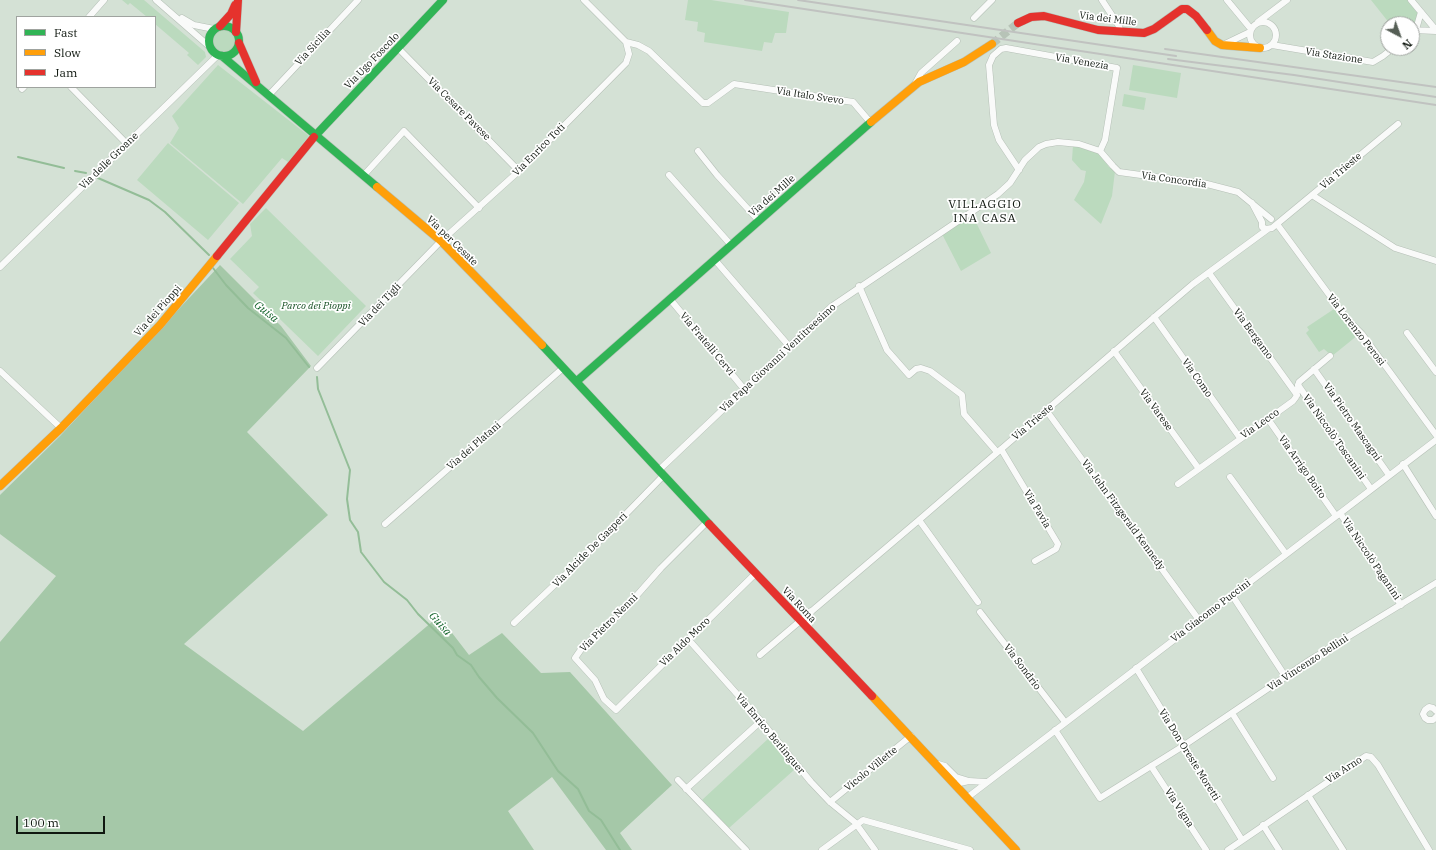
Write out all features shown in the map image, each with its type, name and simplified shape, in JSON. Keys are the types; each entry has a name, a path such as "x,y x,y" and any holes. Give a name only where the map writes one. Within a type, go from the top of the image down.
{"street":[{"path":"90,16 104,0"},
{"path":"156,0 220,56 231,54 238,48 239,43 236,32 237,0"},
{"path":"210,48 209,38 217,27 232,14 237,0"},
{"name":"Via Sicilia","path":"269,95 358,0"},
{"name":"Via Ugo Foscolo","path":"316,135 443,0"},
{"path":"584,0 626,42 644,48"},
{"path":"974,18 992,0"},
{"path":"1102,0 1119,26 1120,32"},
{"path":"1227,0 1250,30 1250,40 1260,48"},
{"path":"1222,45 1233,41 1250,30 1287,0"},
{"path":"1411,0 1436,31"},
{"path":"1271,25 1274,14 1281,5"},
{"path":"164,7 186,22 199,26 229,26 236,32"},
{"name":"Via dei Mille","path":"1018,23 1031,17 1044,16 1098,30 1148,32 1182,9 1187,9 1196,16 1215,41 1222,45"},
{"path":"1419,16 1421,12"},
{"path":"1222,45 1260,48 1272,45 1276,35 1271,25 1267,22 1258,22"},
{"path":"1420,31 1436,31"},
{"path":"914,85 921,73 958,41"},
{"path":"626,42 629,54 644,48"},
{"name":"Via per Cesate","path":"239,43 248,66 259,86"},
{"name":"Via dei Mille","path":"577,381 870,122 914,85 969,60 992,44"},
{"name":"Via Stazione","path":"1272,45 1373,62 1383,56"},
{"name":"Via Cesare Pavese","path":"398,48 519,170"},
{"name":"Via Italo Svevo","path":"644,48 703,103 708,103 730,86 741,85 853,102 870,122"},
{"name":"Via Venezia","path":"1019,170 999,140 994,125 989,65 993,56 1001,49 1006,48 1117,68 1105,140 1100,151"},
{"name":"Via Enrico Toti","path":"441,241 519,170 623,66 629,54"},
{"name":"Via per Cesate","path":"220,56 259,86 441,241 618,425"},
{"name":"Via delle Groane","path":"0,267 126,144 220,56"},
{"path":"72,88 126,144"},
{"name":"Via Trieste","path":"1275,222 1283,218 1312,195 1398,124"},
{"path":"364,175 404,131 479,208"},
{"name":"Via dei Pioppi","path":"0,486 61,428 179,304 220,251 316,135"},
{"path":"1019,170 1032,152 1046,144 1069,142 1100,151"},
{"path":"698,151 717,175 759,221"},
{"name":"Via Concordia","path":"1100,151 1120,172 1226,188 1238,192 1275,222"},
{"name":"Via Papa Giovanni Ventitreesimo","path":"662,473 744,389 831,306 992,198 1010,183 1019,170"},
{"path":"670,175 731,245"},
{"path":"1312,195 1395,248 1436,261"},
{"name":"Via Concordia","path":"1252,203 1264,226"},
{"path":"1264,226 1275,222"},
{"path":"1264,226 1275,222"},
{"name":"Via Lorenzo Perosi","path":"1275,222 1347,319 1362,334 1436,435"},
{"name":"Via Trieste","path":"760,654 919,520 1193,284 1258,237 1264,226"},
{"name":"Via dei Tigli","path":"318,368 441,241"},
{"path":"715,260 789,346"},
{"name":"Via Bergamo","path":"1209,273 1297,394"},
{"path":"859,286 887,350 909,375 916,369 921,368 930,371 962,395 964,414 999,451"},
{"name":"Via Fratelli Cervi","path":"670,299 744,389"},
{"name":"Via Como","path":"1154,317 1240,438"},
{"path":"1408,333 1436,372"},
{"name":"Via Varese","path":"1114,351 1199,469"},
{"path":"1297,394 1298,385 1330,356"},
{"name":"Via dei Platani","path":"385,524 563,368"},
{"name":"Via Pietro Mascagni","path":"1314,369 1389,475"},
{"path":"0,371 61,428"},
{"name":"Via Niccolò Toscanini","path":"1298,385 1371,489"},
{"name":"Via Lecco","path":"1178,484 1293,401 1297,394"},
{"name":"Via John Fitzgerald Kennedy","path":"1046,410 1199,620"},
{"name":"Via Arrigo Boito","path":"1268,418 1338,514"},
{"name":"Via Roma","path":"618,425 755,574 938,764 1016,850"},
{"name":"Via Giacomo Puccini","path":"968,797 1436,440"},
{"name":"Via Pavia","path":"999,451 1058,544 1056,549 1035,561"},
{"path":"1403,464 1436,516"},
{"name":"Via Alcide De Gasperi","path":"514,622 581,560 662,473"},
{"path":"1230,477 1286,554"},
{"name":"Via Niccolò Paganini","path":"1338,514 1401,605"},
{"path":"919,520 978,602"},
{"name":"Via Pietro Nenni","path":"616,710 604,699 595,680 575,658 582,648 623,611 661,568 707,522"},
{"name":"Via Aldo Moro","path":"616,710 755,574"},
{"name":"Via Vincenzo Bellini","path":"1055,730 1100,798 1183,746 1317,655 1436,583"},
{"path":"1232,595 1285,676"},
{"path":"808,630 811,611"},
{"name":"Via Sondrio","path":"980,612 1065,722"},
{"name":"Via Enrico Berlinguer","path":"688,638 761,721 797,767 830,802 857,825 875,850"},
{"name":"Via Don Oreste Moretti","path":"1136,668 1242,840"},
{"path":"1436,711 1433,708 1428,708 1423,714 1428,720 1436,717"},
{"path":"1232,713 1273,778"},
{"path":"686,789 761,721"},
{"name":"Vicolo Villette","path":"830,802 911,736"},
{"name":"Via Arno","path":"1228,850 1364,757 1371,758 1378,765 1429,850"},
{"path":"938,764 945,766 956,777 969,781 986,782"},
{"name":"Via Vigna","path":"1151,766 1206,850"},
{"path":"678,780 746,850"},
{"path":"955,784 969,781"},
{"path":"1308,795 1343,850"},
{"path":"822,850 857,825 861,820 871,821 970,850"},
{"path":"1263,825 1279,850"}],"green space":[{"path":"122,0 144,0 205,52 206,57 198,65 187,55 189,53 156,25 156,16 146,16 130,3 128,5"},
{"path":"688,0 711,0 789,12 786,33 775,33 772,43 764,42 762,51 704,42 705,33 697,31 698,22 685,20"},
{"path":"1371,0 1408,0 1418,12 1418,16 1384,16"},
{"path":"220,30 228,30 235,37 235,45 228,52 220,52 213,45 213,37"},
{"path":"218,65 309,136 288,162 282,158 243,204 170,143 179,128 172,116"},
{"path":"1133,65 1181,73 1177,98 1129,90"},
{"path":"1124,94 1146,98 1144,110 1122,106"},
{"path":"168,143 239,203 208,240 137,180"},
{"path":"1073,145 1097,150 1109,167 1115,171 1112,196 1101,224 1074,200 1084,182 1086,171 1081,170 1072,160"},
{"name":"Parco dei Pioppi","path":"266,208 366,306 318,356 253,293 259,287 230,259 252,236 250,224"},
{"path":"971,212 991,253 961,271 941,232"},
{"path":"220,265 281,326 311,366 247,432 328,515 184,644 303,731 439,616 469,655 502,633 541,673 570,672 672,785 620,833 632,850 606,850 552,777 508,811 534,850 0,850 0,642 56,576 0,534 0,495 60,436"},
{"path":"1334,309 1358,335 1332,356 1324,349 1319,352 1306,333 1309,330 1307,327"},
{"path":"769,738 794,770 729,828 702,800"}],"waterway":[{"name":"Guisa","path":"18,157 64,168"},
{"name":"Guisa","path":"75,171 86,173"},
{"name":"Guisa","path":"98,178 149,200 165,212 209,255"},
{"name":"Guisa","path":"213,268 226,285 248,308 286,338 309,367"},
{"name":"Guisa","path":"317,377 318,389 350,470 347,499 350,520 358,532 361,552 384,582 407,600 418,614 453,648 457,655 471,665 497,698 533,733 558,771 578,789 589,811 601,820 620,850"}],"tunnel":[{"path":"992,44 1018,23"}],"railway":[{"path":"745,0 1436,105"},
{"path":"798,0 1176,56"},
{"path":"1165,49 1436,87"},
{"path":"1168,59 1294,75 1436,97"}],"traffic: fast":[{"path":"314,137 443,0"},
{"path":"224,26 235,30 239,41 235,52 224,56 213,52 209,41 213,30 224,26"},
{"path":"222,56 377,187"},
{"path":"577,381 871,122"},
{"path":"542,345 709,524"}],"traffic: slow":[{"path":"1207,30 1215,41 1222,45 1260,48"},
{"path":"871,122 919,82 964,62 992,44"},
{"path":"377,187 441,241 542,345"},
{"path":"0,486 61,428 160,325 217,256"},
{"path":"872,696 1016,850"}],"traffic: jam":[{"path":"236,32 238,0"},
{"path":"220,26 231,14 235,5"},
{"path":"1018,23 1031,17 1044,16 1098,30 1144,33 1154,29 1182,9 1187,9 1196,16 1207,30"},
{"path":"239,43 256,82"},
{"path":"217,256 314,137"},
{"path":"709,524 872,696"}],"district":[{"name":"VILLAGGIO INA CASA","path":"985,212"}]}
